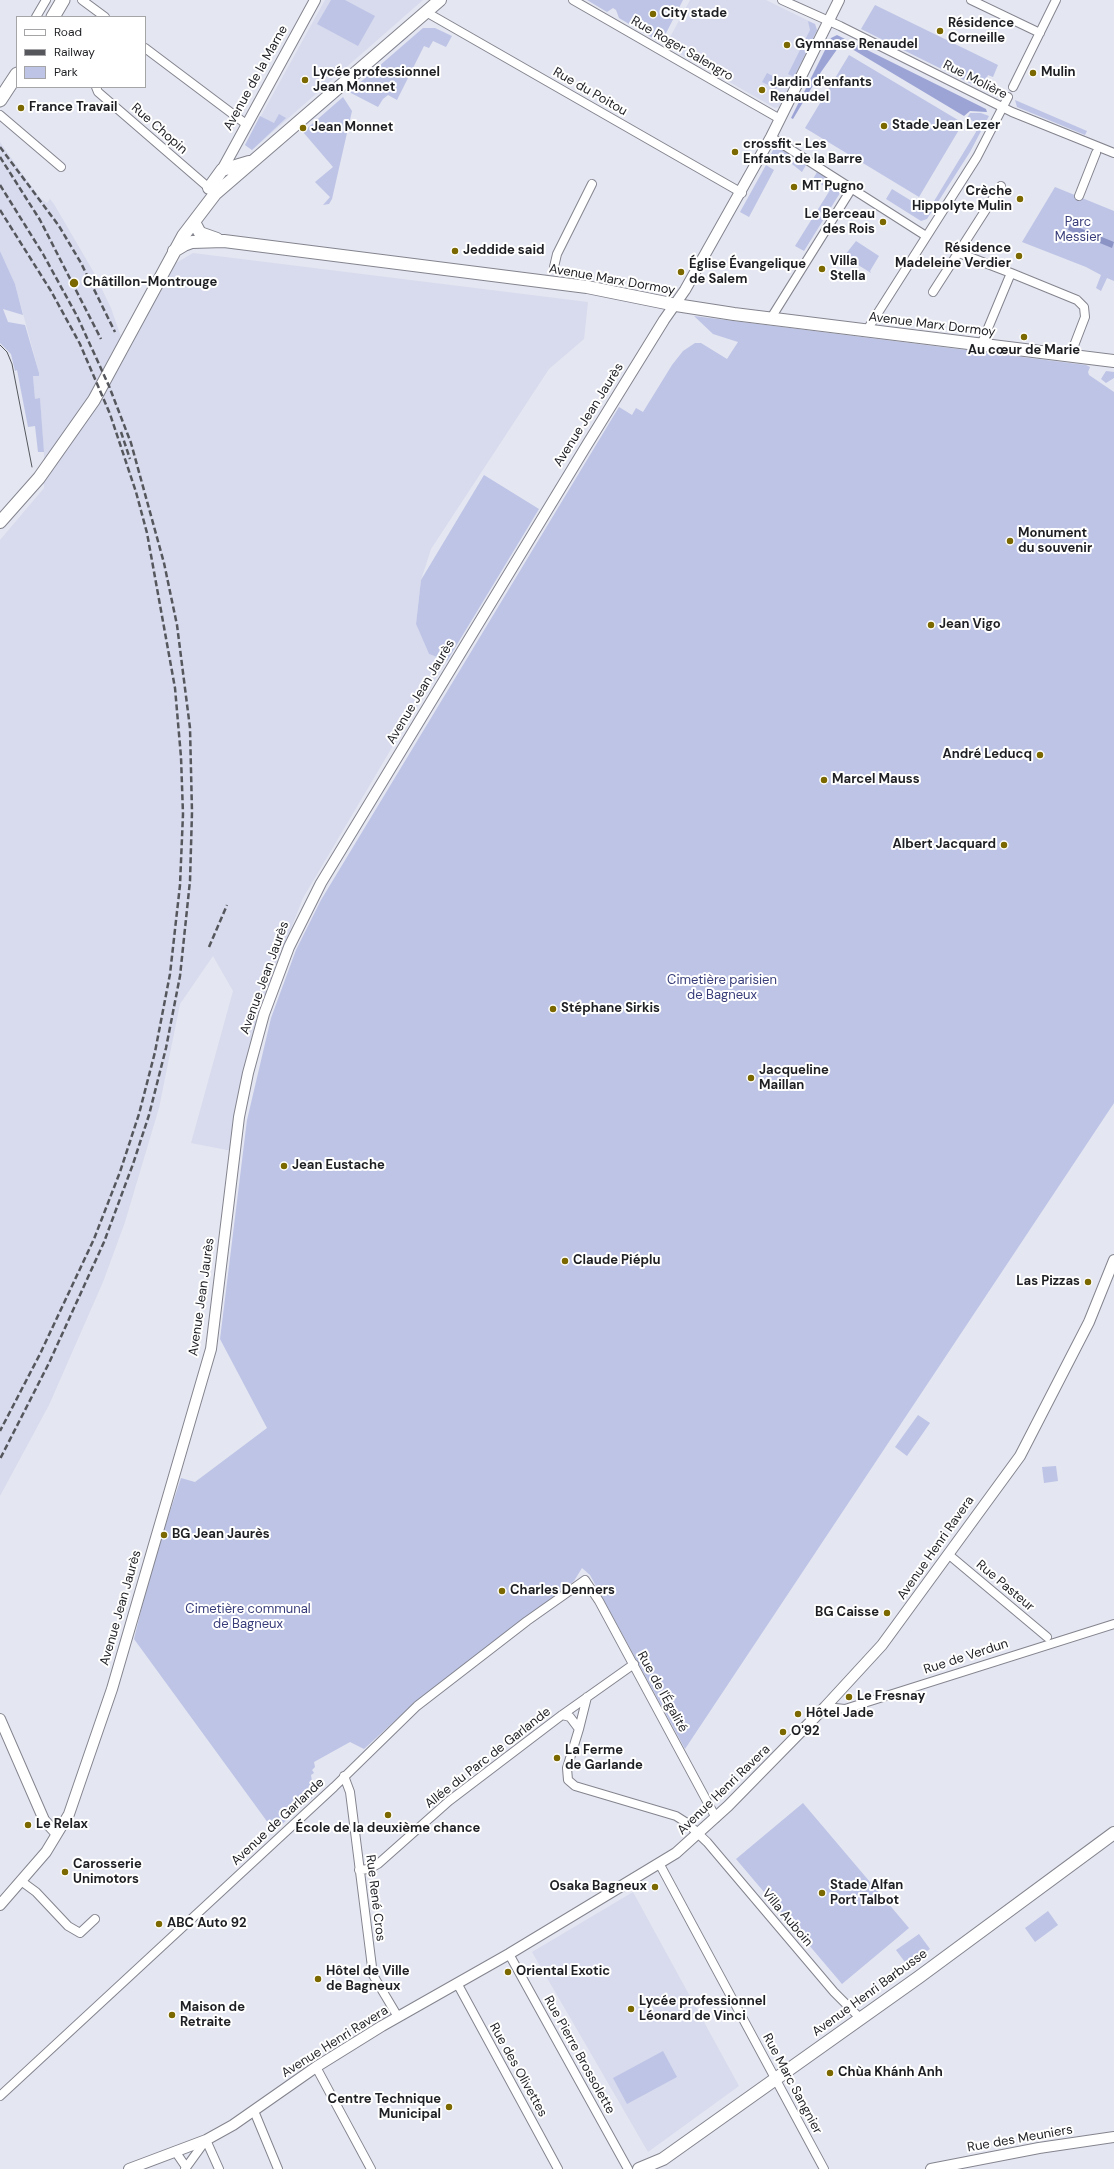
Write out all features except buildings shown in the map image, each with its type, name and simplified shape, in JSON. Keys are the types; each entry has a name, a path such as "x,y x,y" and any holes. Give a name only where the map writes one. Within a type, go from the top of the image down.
{"main road":[{"path":"54,16 63,0"},
{"path":"0,522 23,494 39,478 94,400 137,324 183,236 215,194 440,0"},
{"path":"0,100 16,76"},
{"path":"209,188 222,170 252,161"},
{"name":"Avenue Marx Dormoy","path":"194,222 200,233 224,241"},
{"name":"Avenue Marx Dormoy","path":"174,252 184,245 192,242 224,241 587,287 676,305 771,318 1114,361"},
{"name":"Avenue Henri Barbusse","path":"639,2169 663,2159 1114,1833"},
{"path":"653,2169 663,2159"}],"street":[{"path":"37,16 46,0"},
{"path":"82,0 104,16"},
{"name":"Avenue de la Marne","path":"222,170 315,0"},
{"name":"Rue Roger Salengro","path":"573,0 780,119"},
{"name":"Rue Molière","path":"782,0 1002,107 1114,153"},
{"name":"Avenue Jean Jaurès","path":"0,1905 46,1852 56,1833 69,1814 112,1690 211,1349 239,1117 248,1073 264,1014 289,947 321,883 585,448 664,320 676,305 742,193 839,0"},
{"path":"971,0 1040,33"},
{"path":"1013,87 1056,0"},
{"name":"Rue du Poitou","path":"426,12 742,193"},
{"path":"146,49 246,124"},
{"name":"Rue Chopin","path":"96,88 98,92 209,188"},
{"path":"867,330 977,157 1008,97"},
{"path":"0,115 61,167"},
{"path":"771,137 926,236"},
{"path":"1079,196 1096,153"},
{"path":"554,267 557,254 592,184"},
{"path":"933,292 1001,186"},
{"path":"771,318 852,188"},
{"path":"958,253 1077,300 1084,307 1085,317 1070,356"},
{"path":"981,345 1011,273"},
{"name":"Avenue Henri Ravera","path":"186,2168 206,2140 254,2111 316,2068 398,2017 509,1954 682,1849 696,1834 716,1818 826,1707 882,1645 1020,1456 1030,1439 1088,1322 1114,1260"},
{"name":"Rue Pasteur","path":"948,1554 1047,1637"},
{"name":"Rue de l'Égalité","path":"585,1580 599,1601 634,1664 716,1818"},
{"name":"Avenue de Garlande","path":"0,2096 344,1776 417,1706 527,1621 585,1580"},
{"name":"Rue de Verdun","path":"826,1707 845,1709 1114,1624"},
{"name":"Allée du Parc de Garlande","path":"359,1870 368,1869 378,1864 449,1801 562,1715 634,1664"},
{"name":"Villa Auboin","path":"587,1697 579,1729 566,1768 568,1780 575,1786 676,1816 687,1823 696,1834 707,1842 834,1992 860,2018"},
{"path":"562,1715 570,1717 579,1729"},
{"path":"0,1719 44,1820 56,1833"},
{"name":"Rue René Cros","path":"344,1776 350,1792 372,1975 398,2017"},
{"name":"Rue Marc Sangnier","path":"659,1863 824,2169"},
{"path":"21,1881 36,1892 68,1926 80,1933 94,1919"},
{"name":"Rue Pierre Brossolette","path":"509,1954 628,2169"},
{"name":"Rue des Olivettes","path":"457,1983 558,2169"},
{"path":"316,2068 371,2169"},
{"path":"254,2111 278,2169"},
{"name":"Rue des Meuniers","path":"931,2169 1039,2148 1114,2137"},
{"path":"129,2169 206,2140 219,2169"},
{"path":"175,2151 186,2168"}],"shaded area":[{"name":"Lycée professionnel Jean Monnet","path":"325,0 423,0 252,150 245,145"},
{"path":"690,0 766,0 815,24 817,30 779,107 775,108 670,48 668,41"},
{"path":"837,35 986,109 987,112 970,111 964,116 847,46 838,48 821,72 793,119 791,118 831,38"},
{"path":"0,142 39,197 47,203 50,199 54,204 93,271 111,308 127,354 176,263 193,253 588,302 584,339 549,369 431,549 421,580 416,624 429,654 447,661 397,739 303,898 277,964 248,1057 232,1151 191,1143 233,991 213,956 180,1004 159,1108 125,1222 103,1282 49,1405 0,1496 0,540 44,488 44,454 40,399 35,399 33,376 39,376 39,373 15,284 0,251"},
{"path":"1070,224 1114,242 1112,248 1068,230"},
{"name":"Lycée professionnel Léonard de Vinci","path":"633,1892 739,2086 648,2152 532,1952"}],"green space":[{"path":"331,0 345,0 375,16 358,46 317,24"},
{"path":"587,0 683,0 663,39 656,40 619,18 616,10 613,8 607,12"},
{"path":"875,5 998,65 993,77 988,75 984,84 1001,93 994,95 861,29"},
{"path":"808,21 815,24 817,30 794,77 788,74 810,30"},
{"path":"423,28 435,28 452,36 446,47 433,41 429,48 424,46 397,100 388,95 383,99 378,107 349,92"},
{"path":"407,35 408,37 348,88 347,87"},
{"name":"Stade Jean Lezer","path":"849,55 963,123 919,197 805,128"},
{"path":"767,73 781,80 776,89 762,82"},
{"path":"338,95 339,96 306,125 305,124"},
{"path":"343,97 352,111 332,199 329,204 323,205 330,197 315,182 333,167 303,132"},
{"path":"1015,100 1087,131 1085,135 1017,107"},
{"path":"970,113 981,113 989,116 970,152 927,219 921,221 886,199 892,189 928,211 976,132 975,122 967,118"},
{"path":"279,114 286,118 252,150 245,145 260,116 274,123"},
{"path":"778,147 792,156 789,162 782,157 779,158 775,165 768,160 774,148"},
{"path":"795,158 806,165 802,172 792,164"},
{"path":"766,165 774,170 749,217 740,212"},
{"path":"817,172 837,185 840,193 804,251 795,246 830,190 813,179"},
{"name":"Parc Messier","path":"1055,187 1114,211 1114,281 1107,278 1101,291 1096,288 1101,275 1086,267 1022,242"},
{"path":"856,241 879,256 870,271 871,273 842,255 845,255"},
{"path":"0,251 15,284 23,315 3,309 8,322 25,325 39,373 39,376 33,376 35,399 40,398 44,452 38,452 35,426 28,427 17,370 15,371 11,354 0,343"},
{"name":"Cimetière parisien de Bagneux","path":"694,316 1086,365 1090,367 1088,372 1089,375 1114,392 1114,1103 685,1749 590,1575 582,1568 574,1581 412,1705 364,1749 350,1742 314,1762 315,1767 312,1770 314,1773 311,1775 314,1793 312,1798 274,1831 134,1639 152,1566 181,1478 195,1482 267,1428 220,1339 247,1120 271,1018 296,950 321,900 619,407 632,415 636,408 643,412 672,365 683,351 695,343 701,343 727,359 738,342 713,334"},
{"path":"1106,371 1114,372 1114,378 1106,383 1101,379"},
{"path":"484,475 539,509 447,661 429,654 416,624 421,580"},
{"path":"918,1415 930,1423 907,1456 895,1447"},
{"path":"1056,1466 1058,1481 1044,1483 1042,1467"},
{"name":"Stade Alfan Port Talbot","path":"803,1803 909,1928 842,1984 736,1859"},
{"path":"1048,1911 1058,1925 1035,1942 1025,1928"},
{"path":"919,1934 930,1949 907,1965 896,1950"},
{"path":"663,2051 677,2077 627,2104 613,2078"}],"tram line":[{"path":"0,345 7,352 12,364 32,467"}],"railway":[{"path":"0,147 59,226 81,263 115,332"},
{"path":"0,157 40,220 101,339"},
{"path":"0,185 43,254 77,316 109,386 131,443 164,563 177,625 190,728 192,812 190,881 180,976 166,1048 149,1115 133,1164 104,1242 49,1363 0,1459"},
{"path":"0,210 51,291 80,344 110,414 136,492 147,533 175,688 181,757 183,814 180,885 170,974 155,1052 139,1114 120,1172 94,1239 40,1354 0,1431"},
{"path":"121,432 130,459"},
{"path":"209,947 227,905"}],"place":[{"name":"City stade","path":"653,14"},
{"name":"Résidence Corneille","path":"940,31"},
{"name":"Gymnase Renaudel","path":"787,45"},
{"name":"Mulin","path":"1033,73"},
{"name":"Lycée professionnel Jean Monnet","path":"305,80"},
{"name":"Jardin d'enfants Renaudel","path":"762,90"},
{"name":"France Travail","path":"21,108"},
{"name":"Stade Jean Lezer","path":"884,126"},
{"name":"Jean Monnet","path":"303,128"},
{"name":"crossfit - Les Enfants de la Barre","path":"735,152"},
{"name":"MT Pugno","path":"794,187"},
{"name":"Crèche Hippolyte Mulin","path":"1020,199"},
{"name":"Le Berceau des Rois","path":"883,222"},
{"name":"Jeddide said","path":"455,251"},
{"name":"Résidence Madeleine Verdier","path":"1019,256"},
{"name":"Villa Stella","path":"822,269"},
{"name":"Église Évangelique de Salem","path":"681,272"},
{"name":"Châtillon-Montrouge","path":"74,283"},
{"name":"Au cœur de Marie","path":"1024,337"},
{"name":"Monument du souvenir","path":"1010,541"},
{"name":"Jean Vigo","path":"931,625"},
{"name":"André Leducq","path":"1040,755"},
{"name":"Marcel Mauss","path":"824,780"},
{"name":"Albert Jacquard","path":"1004,845"},
{"name":"Stéphane Sirkis","path":"553,1009"},
{"name":"Jacqueline Maillan","path":"751,1078"},
{"name":"Jean Eustache","path":"284,1166"},
{"name":"Claude Piéplu","path":"565,1261"},
{"name":"Las Pizzas","path":"1088,1282"},
{"name":"BG Jean Jaurès","path":"164,1535"},
{"name":"Charles Denners","path":"502,1591"},
{"name":"BG Caisse","path":"887,1613"},
{"name":"Le Fresnay","path":"849,1697"},
{"name":"Hôtel Jade","path":"798,1714"},
{"name":"O'92","path":"783,1732"},
{"name":"La Ferme de Garlande","path":"557,1758"},
{"name":"École de la deuxième chance","path":"388,1815"},
{"name":"Le Relax","path":"28,1825"},
{"name":"Carosserie Unimotors","path":"65,1872"},
{"name":"Osaka Bagneux","path":"655,1887"},
{"name":"Stade Alfan Port Talbot","path":"822,1893"},
{"name":"ABC Auto 92","path":"159,1924"},
{"name":"Oriental Exotic","path":"508,1972"},
{"name":"Hôtel de Ville de Bagneux","path":"318,1979"},
{"name":"Lycée professionnel Léonard de Vinci","path":"631,2009"},
{"name":"Maison de Retraite","path":"172,2015"},
{"name":"Chùa Khánh Anh","path":"830,2073"},
{"name":"Centre Technique Municipal","path":"449,2107"}],"park label":[{"name":"Cimetière communal de Bagneux","path":"248,1618"}]}
